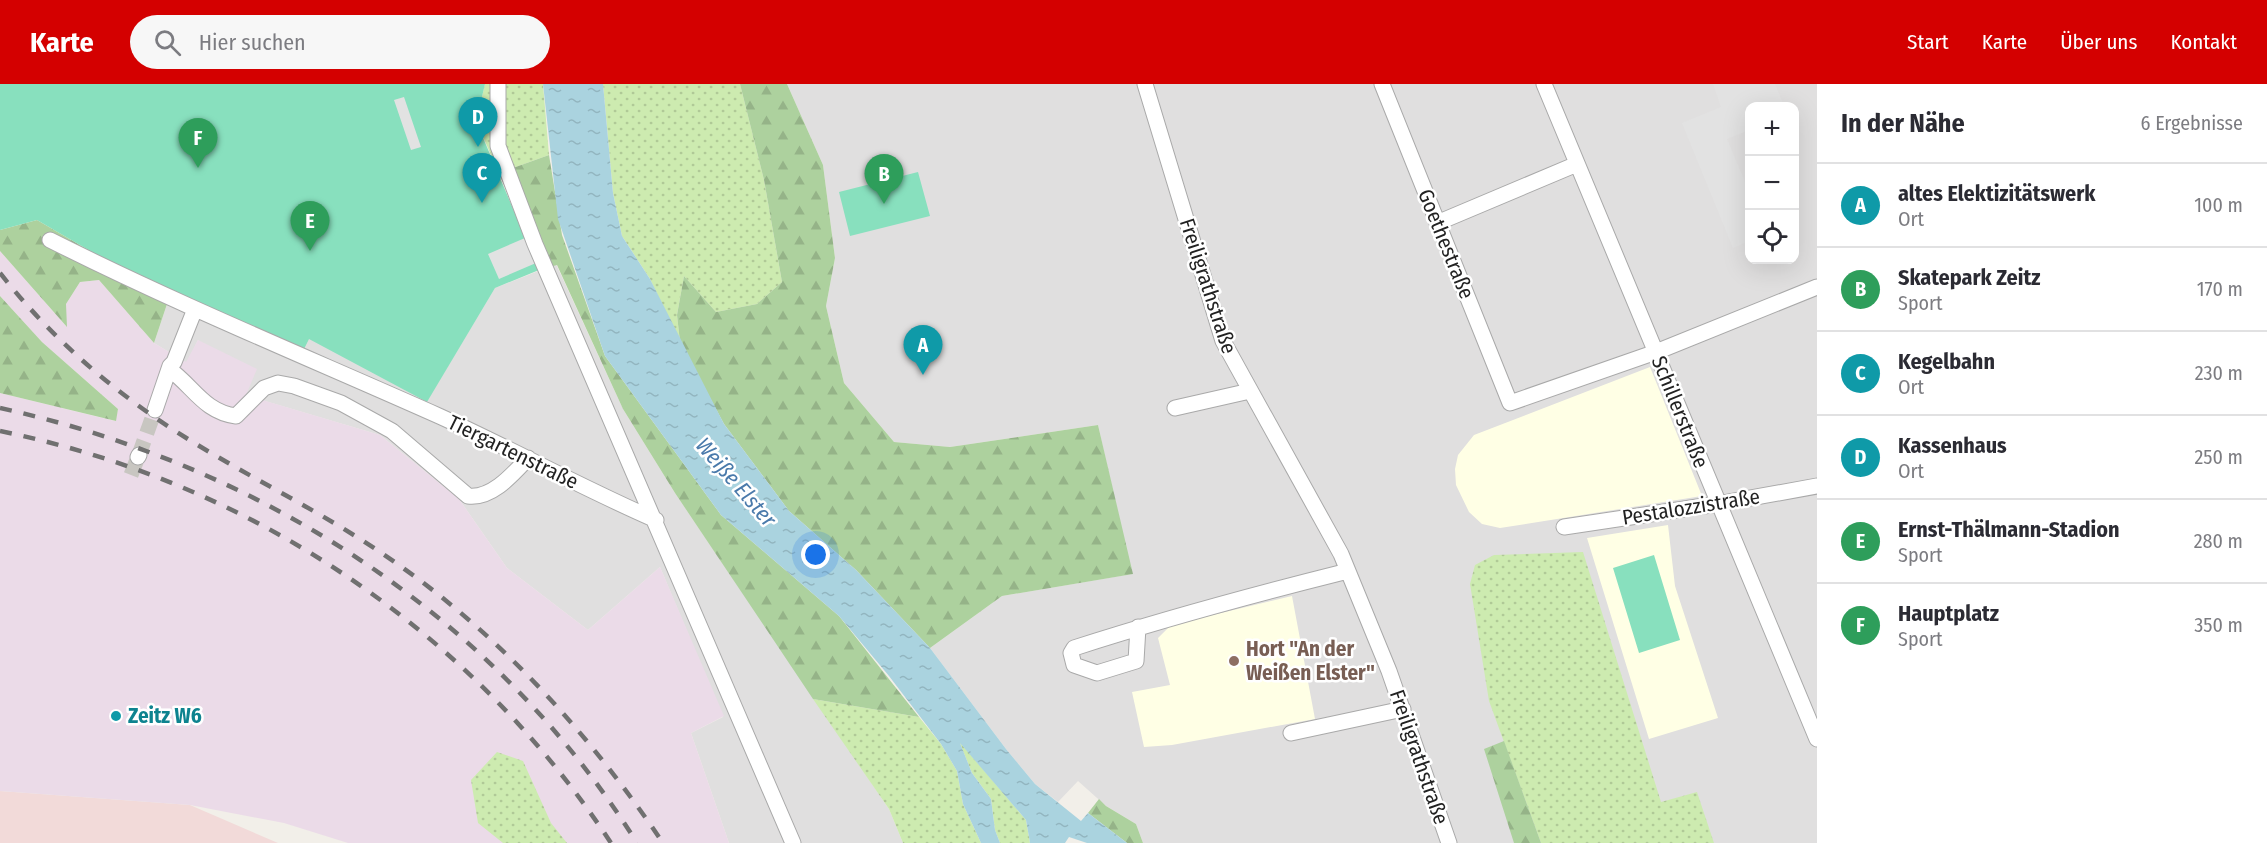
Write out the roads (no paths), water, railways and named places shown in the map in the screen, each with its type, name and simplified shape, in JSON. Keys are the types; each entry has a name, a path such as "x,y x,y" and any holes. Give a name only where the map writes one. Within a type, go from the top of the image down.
{"street":[{"path":"498,84 497,130 505,164 535,244 794,843"},
{"name":"Freiligrathstraße","path":"1146,84 1223,341 1250,392 1284,447 1348,571 1403,709 1449,843"},
{"name":"Goethestraße","path":"1382,84 1509,404 1656,352"},
{"name":"Schillerstraße","path":"1544,84 1717,504 1817,739"},
{"path":"1437,223 1577,164"},
{"name":"Tiergartenstraße","path":"50,240 195,309 286,346 656,520"},
{"path":"1656,352 1817,287"},
{"path":"155,410 169,369 174,362 195,309"},
{"path":"169,369 183,379 200,400 224,415 236,416 264,388 278,383 294,386 341,403 392,431 468,496 483,494 506,481 528,458"},
{"path":"1175,408 1250,392"},
{"name":"Pestalozzistraße","path":"1564,527 1817,486"},
{"path":"1138,627 1348,571"},
{"path":"1802,704 1817,699"},
{"path":"1291,733 1403,709"}],"water":[{"name":"Weiße Elster","path":"543,84 603,84 613,193 622,236 650,279 724,424 789,511 856,570 930,648 1035,784 1081,821 1088,813 1127,843 1087,843 1069,837 1065,843 1030,843 1026,820 960,743 972,773 991,799 995,830 1000,843 981,843 963,804 957,771 941,744 889,676 839,616 721,515 605,356 558,219"}],"tunnel":[{"path":"139,455 155,410"},
{"path":"131,475 138,457"}],"railway":[{"path":"0,273 44,324 118,390 201,447 372,547 435,592 472,623 508,656 575,727 635,803 663,843"},
{"path":"0,408 96,434 189,468 278,511 362,561 441,620 514,687 579,761 637,843"},
{"path":"0,431 92,455 181,487 266,528 347,576 422,632 492,696 555,766 611,843"}],"place":[{"name":"Kassenhaus","path":"478,147"},
{"name":"Hauptplatz","path":"198,168"},
{"name":"Kegelbahn","path":"482,203"},
{"name":"Skatepark Zeitz","path":"884,204"},
{"name":"Ernst-Thälmann-Stadion","path":"310,251"},
{"name":"altes Elektizitätswerk","path":"923,375"},
{"name":"Hort \"An der Weißen Elster\"","path":"1234,661"},
{"name":"Zeitz W6","path":"116,716"}]}
